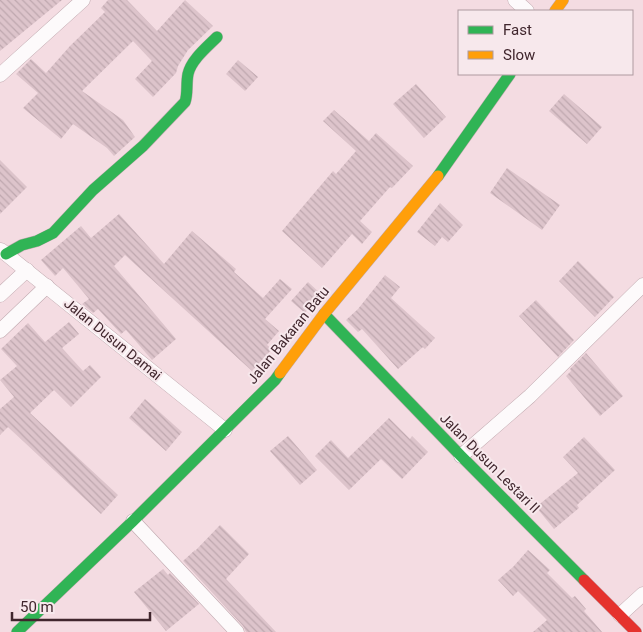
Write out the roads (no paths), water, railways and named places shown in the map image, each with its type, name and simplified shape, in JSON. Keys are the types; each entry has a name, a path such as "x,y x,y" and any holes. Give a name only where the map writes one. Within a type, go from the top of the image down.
{"main road":[{"path":"3,252 37,242 53,233 93,190 143,146 185,102 188,72 197,58 217,37"},
{"name":"Jalan Bakaran Batu","path":"17,632 133,521 275,380 324,314 443,169 509,75"},
{"name":"Jalan Dusun Lestari II","path":"324,314 461,456 636,632"}],"street":[{"path":"0,75 83,0"},
{"path":"515,0 526,10"},
{"name":"Jalan Dusun Damai","path":"3,252 28,270 225,430"},
{"path":"0,295 28,270"},
{"path":"461,456 530,396 643,285"},
{"path":"0,331 47,286"},
{"path":"133,521 237,632"},
{"path":"620,614 643,594"}]}
